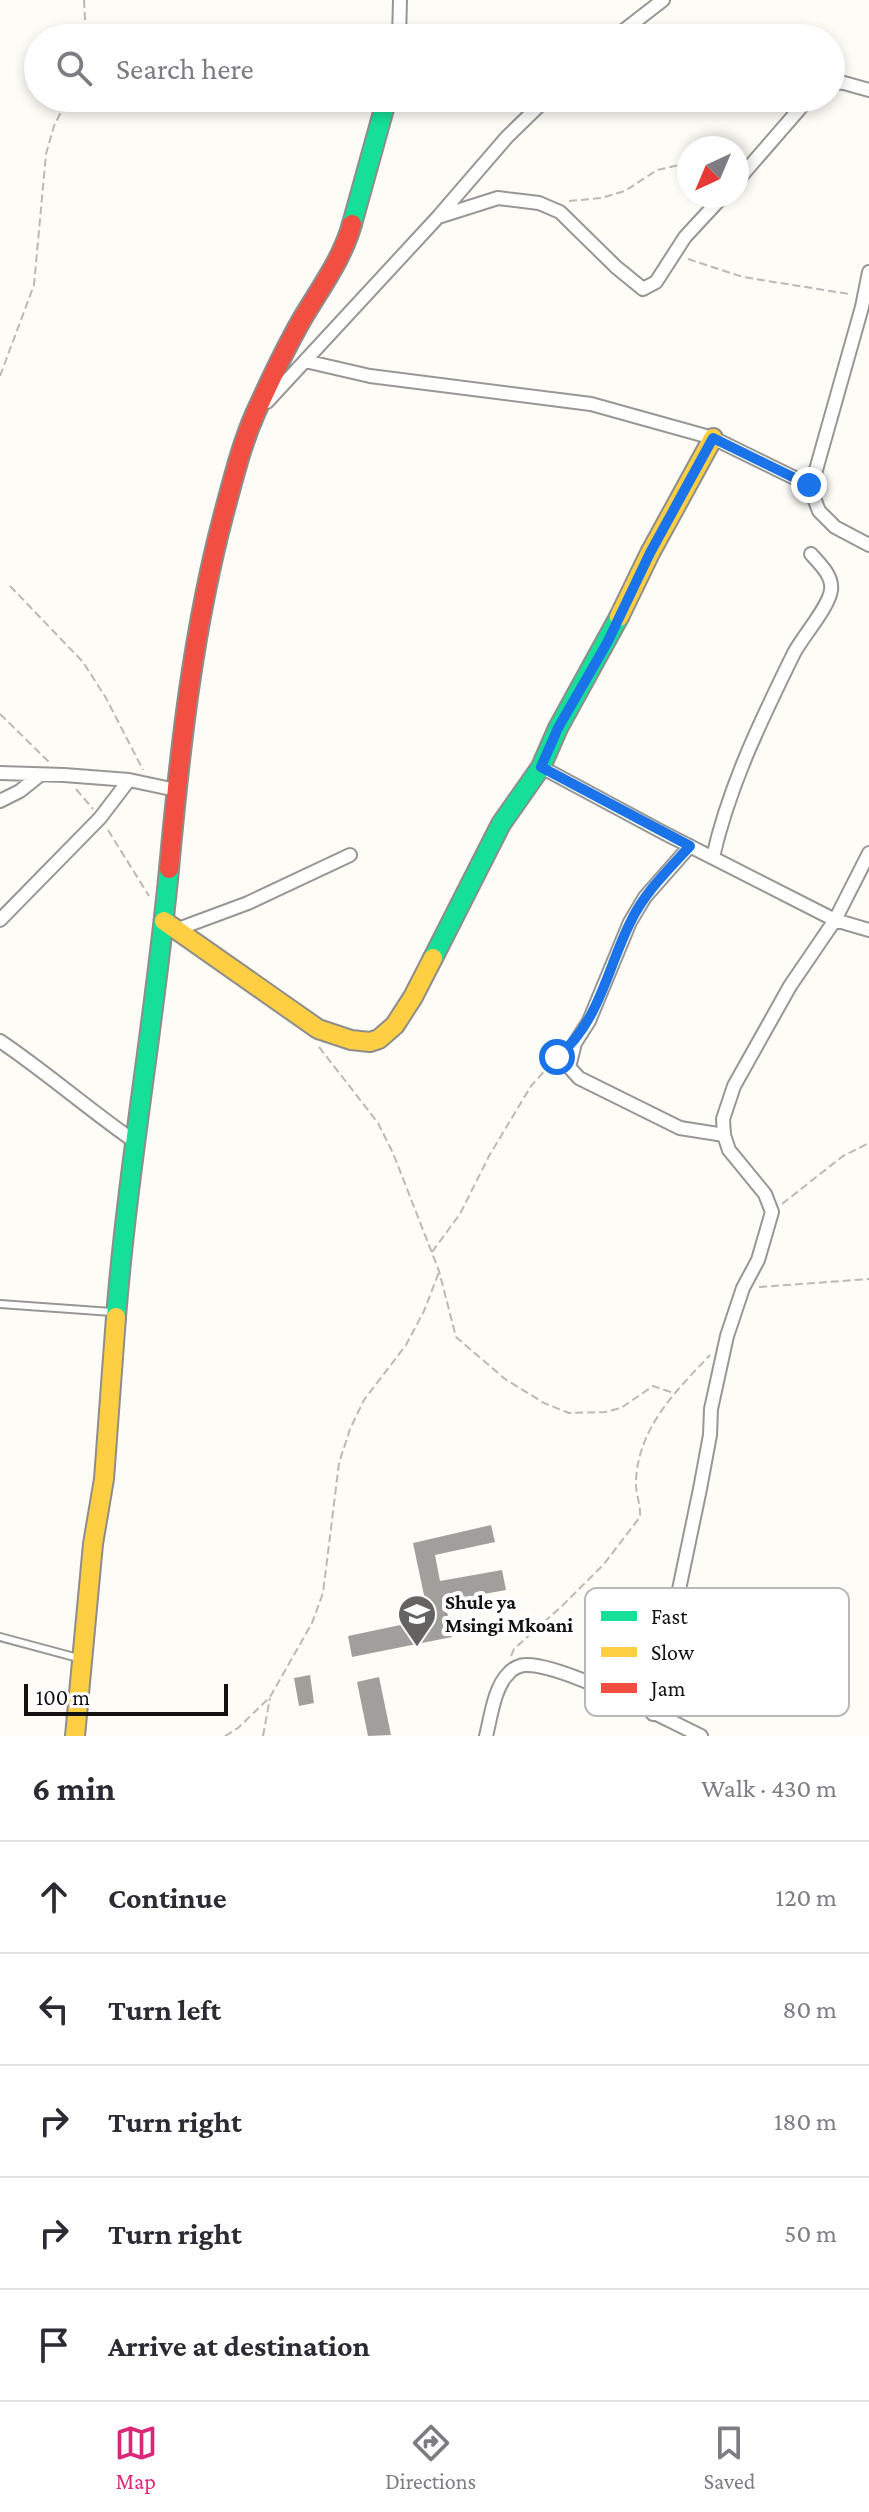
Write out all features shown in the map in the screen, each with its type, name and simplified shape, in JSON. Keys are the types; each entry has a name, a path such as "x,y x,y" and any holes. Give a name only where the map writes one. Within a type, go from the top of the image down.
{"street":[{"path":"399,24 400,0"},
{"path":"632,24 663,0"},
{"path":"845,83 869,90"},
{"path":"75,1736 93,1544 104,1479 116,1313 134,1141 171,925 176,790 197,629 238,461 255,415 299,325 346,245 383,112"},
{"path":"255,415 533,112"},
{"path":"749,167 797,112"},
{"path":"438,217 498,198 539,203 560,212 643,289 656,282 685,237 712,208"},
{"path":"809,485 814,477 865,303 869,272"},
{"path":"305,361 370,376 591,404 713,438 809,485 819,511 835,527 869,545"},
{"path":"171,925 318,1029 351,1040 370,1042 379,1039 395,1025 413,997 501,824 541,767 558,728 607,643 650,553 713,438"},
{"path":"713,857 719,829 764,713 797,648 829,598 832,587 827,573 811,554"},
{"path":"541,767 835,920 869,930"},
{"path":"0,773 129,780 176,790"},
{"path":"0,801 20,791 40,775"},
{"path":"0,920 100,818 129,780"},
{"path":"690,846 645,897 630,922 589,1021 575,1043 569,1067 579,1078 680,1128 724,1135"},
{"path":"679,1588 727,1336 743,1288 758,1260 772,1212 765,1194 729,1150 723,1119 734,1086 790,986 835,920 869,853"},
{"path":"171,925 248,903 350,855"},
{"path":"0,1041 43,1070 89,1109 134,1141"},
{"path":"486,1736 496,1698 509,1673 522,1664 549,1668 585,1682"},
{"path":"657,1716 701,1736"}],"lane":[{"path":"0,1304 116,1313"},
{"path":"0,1637 82,1659"}],"path":[{"path":"84,0 85,24"},
{"path":"0,376 34,285 46,154 61,112"},
{"path":"569,201 601,198 625,191 657,170 677,166"},
{"path":"675,255 743,277 865,303"},
{"path":"10,586 83,662 106,698 151,785"},
{"path":"0,714 64,775 100,818 149,897"},
{"path":"318,1029 316,1038 321,1050 378,1123 388,1143 439,1271 456,1337 505,1379 544,1403 569,1413 605,1412 621,1408 653,1386 674,1393"},
{"path":"432,1252 460,1214 489,1156 531,1086 557,1057 575,1043"},
{"path":"772,1212 843,1156 869,1143"},
{"path":"225,1736 238,1728 270,1697 312,1623 323,1593 339,1463 350,1429 364,1400 406,1345 424,1311 439,1271"},
{"path":"743,1288 869,1279"},
{"path":"509,1673 509,1661 514,1649 604,1564 640,1517 636,1485 639,1454 655,1417 727,1336"},
{"path":"263,1736 270,1697"}],"building":[{"path":"491,1525 495,1542 435,1555 440,1581 502,1570 506,1590 445,1601 452,1637 352,1657 348,1636 429,1619 413,1543"},
{"path":"310,1675 314,1703 299,1706 294,1678"},
{"path":"379,1677 391,1735 368,1736 357,1682"}],"traffic: fast":[{"path":"352,224 383,112"},
{"path":"433,958 501,824 541,767 558,728 619,617"},
{"path":"116,1317 169,869"}],"traffic: slow":[{"path":"619,617 713,438"},
{"path":"164,921 318,1029 351,1040 370,1042 379,1039 395,1025 433,958"},
{"path":"75,1736 93,1544 104,1479 116,1317"}],"traffic: jam":[{"path":"169,869 196,645 213,557 241,451 266,391 295,332 336,262 352,224"}],"place":[{"name":"Shule ya Msingi Mkoani","path":"417,1648"}],"route":[{"path":"557,1057 575,1043 589,1021 630,922 645,897 690,846 541,767 558,728 607,643 650,553 713,438 809,485"}]}
